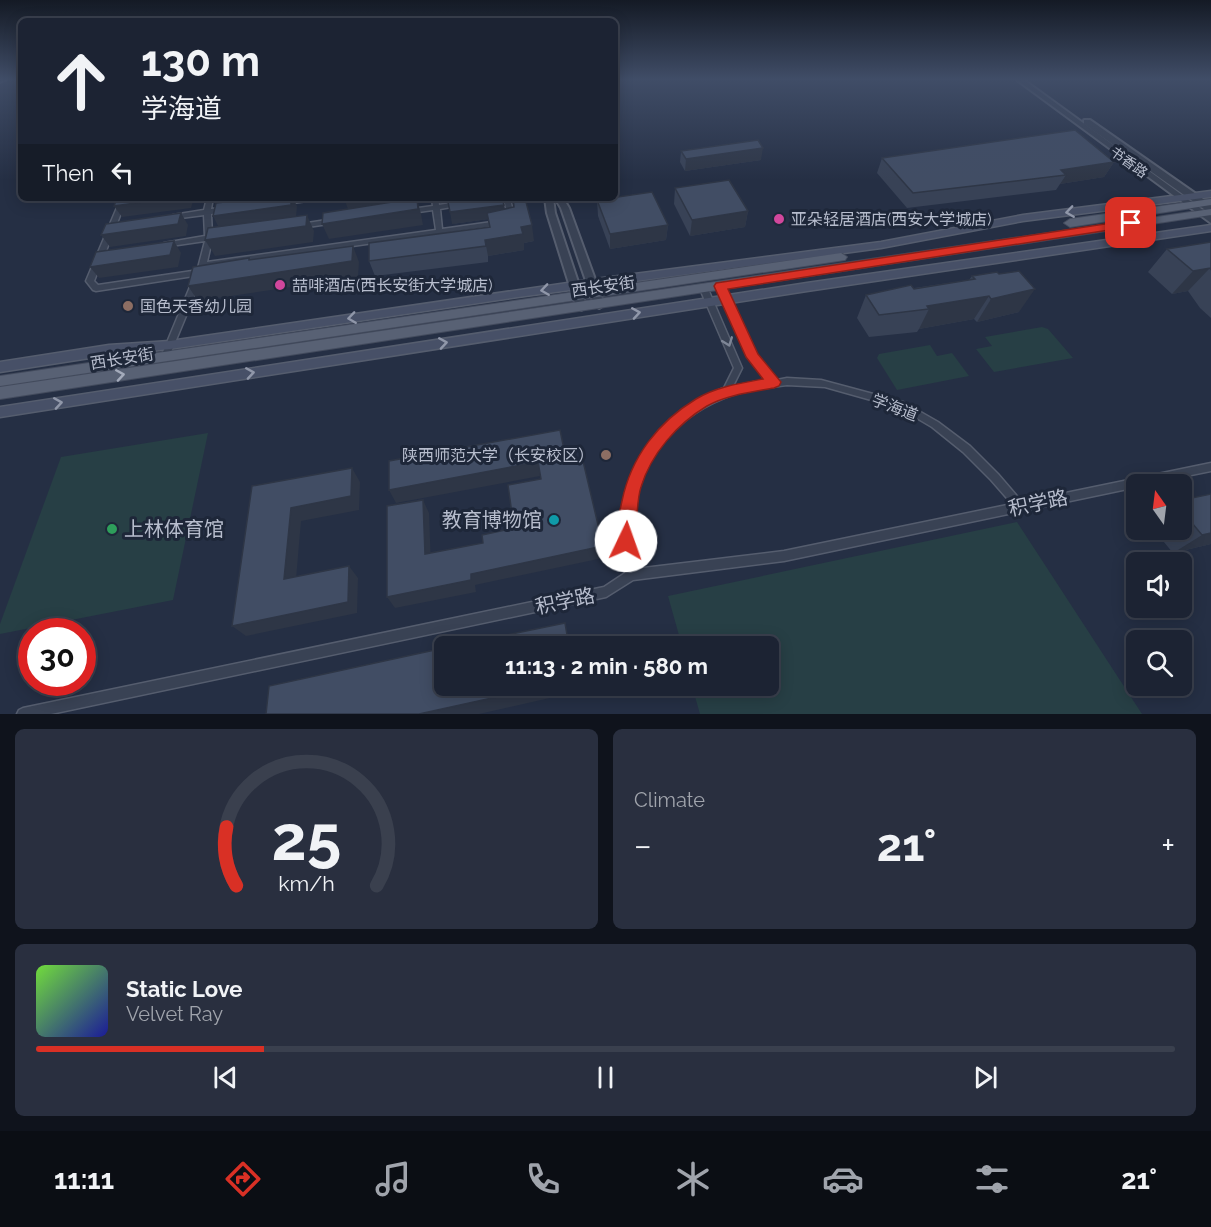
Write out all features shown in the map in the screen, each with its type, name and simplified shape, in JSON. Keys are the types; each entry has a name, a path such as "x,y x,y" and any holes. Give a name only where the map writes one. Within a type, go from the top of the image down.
{"main road":[{"name":"西长安街","path":"595,293 704,289 1202,205"},
{"name":"西长安街","path":"0,393 595,293 1202,205"},
{"path":"0,412 726,299 1211,228"},
{"path":"578,296 595,293"},
{"name":"西长安街","path":"0,381 167,351 578,296"},
{"path":"0,367 98,352 167,351"}],"street":[{"name":"书香路","path":"1069,113 1202,205"},
{"name":"书香路","path":"1075,113 1202,205"},
{"path":"125,201 90,281 96,288 201,268 439,230 512,221 508,201"},
{"path":"167,351 201,268 209,238 207,212 209,201"},
{"path":"282,202 290,201"},
{"path":"435,201 439,230"},
{"path":"549,201 551,213 578,296"},
{"path":"561,201 595,293"},
{"path":"402,212 469,202"},
{"path":"160,219 228,210"},
{"path":"288,227 345,220"},
{"path":"113,226 125,225"},
{"path":"155,247 220,237"},
{"path":"101,255 112,254"},
{"path":"567,262 583,259"},
{"path":"720,286 753,357 774,382"},
{"path":"631,575 626,541 627,516 632,489 640,467 650,449 668,429 702,402 727,390 738,368 704,289"},
{"name":"学海道","path":"702,402 736,389 774,382 822,384 898,405 927,419 978,459 1020,507"},
{"name":"积学路","path":"22,714 606,592 631,575 784,556 1211,467"}],"green space":[{"path":"1042,327 1048,329 1073,358 994,372 976,349 992,346 985,337"},
{"path":"930,345 937,356 952,353 969,376 897,390 877,358 879,354"},
{"name":"上林体育馆","path":"208,433 173,600 81,618 18,618 18,630 0,634 0,624 61,457"},
{"path":"1017,522 1126,689 1126,696 1130,696 1142,714 700,714 695,696 779,696 779,636 679,636 668,596"}],"building":[{"path":"1075,130 1114,162 1061,170 1066,175 913,193 882,158"},
{"path":"758,140 763,148 686,159 681,151"},
{"path":"729,180 748,211 692,220 675,188"},
{"path":"652,192 668,225 610,234 597,201 618,201 618,197"},
{"path":"116,201 150,201 114,206"},
{"path":"291,201 291,205 213,216 216,203"},
{"path":"398,201 417,201 418,209 322,224 323,213"},
{"path":"503,201 504,205 450,212 448,202"},
{"path":"513,201 526,201 532,225 521,227 523,234 485,240 486,246 369,261 369,243 490,227 487,213 514,207"},
{"path":"181,213 178,224 101,235 106,224"},
{"path":"307,215 306,226 205,240 208,228"},
{"path":"174,241 170,255 90,267 96,252"},
{"path":"1211,242 1211,270 1210,268 1193,271 1167,249"},
{"path":"353,246 352,261 188,286 193,267"},
{"path":"1019,271 1035,289 991,299 989,296 927,306 929,309 879,315 866,295 911,285 914,289 975,279 972,276"},
{"path":"560,430 567,464 583,461 603,546 471,574 471,580 387,597 387,506 423,500 425,554 483,543 482,535 514,528 508,485 541,479 538,462 389,490 389,461"},
{"path":"352,468 351,496 291,508 284,579 349,566 348,602 232,626 252,486"},
{"path":"1211,494 1211,533 1202,535 1192,523 1192,498"},
{"path":"565,623 567,636 502,636"},
{"path":"434,650 434,696 501,696 419,714 266,714 269,686"}],"place":[{"name":"亚朵轻居酒店(西安大学城店)","path":"779,219"},
{"name":"喆啡酒店(西长安街大学城店)","path":"280,285"},
{"name":"国色天香幼儿园","path":"128,306"},
{"name":"陕西师范大学（长安校区）","path":"606,455"},
{"name":"教育博物馆","path":"554,520"},
{"name":"上林体育馆","path":"112,529"}],"route":[{"path":"626,541 627,516 632,489 640,467 650,449 668,429 702,402 736,389 774,382 753,357 720,286 1131,223"}]}
